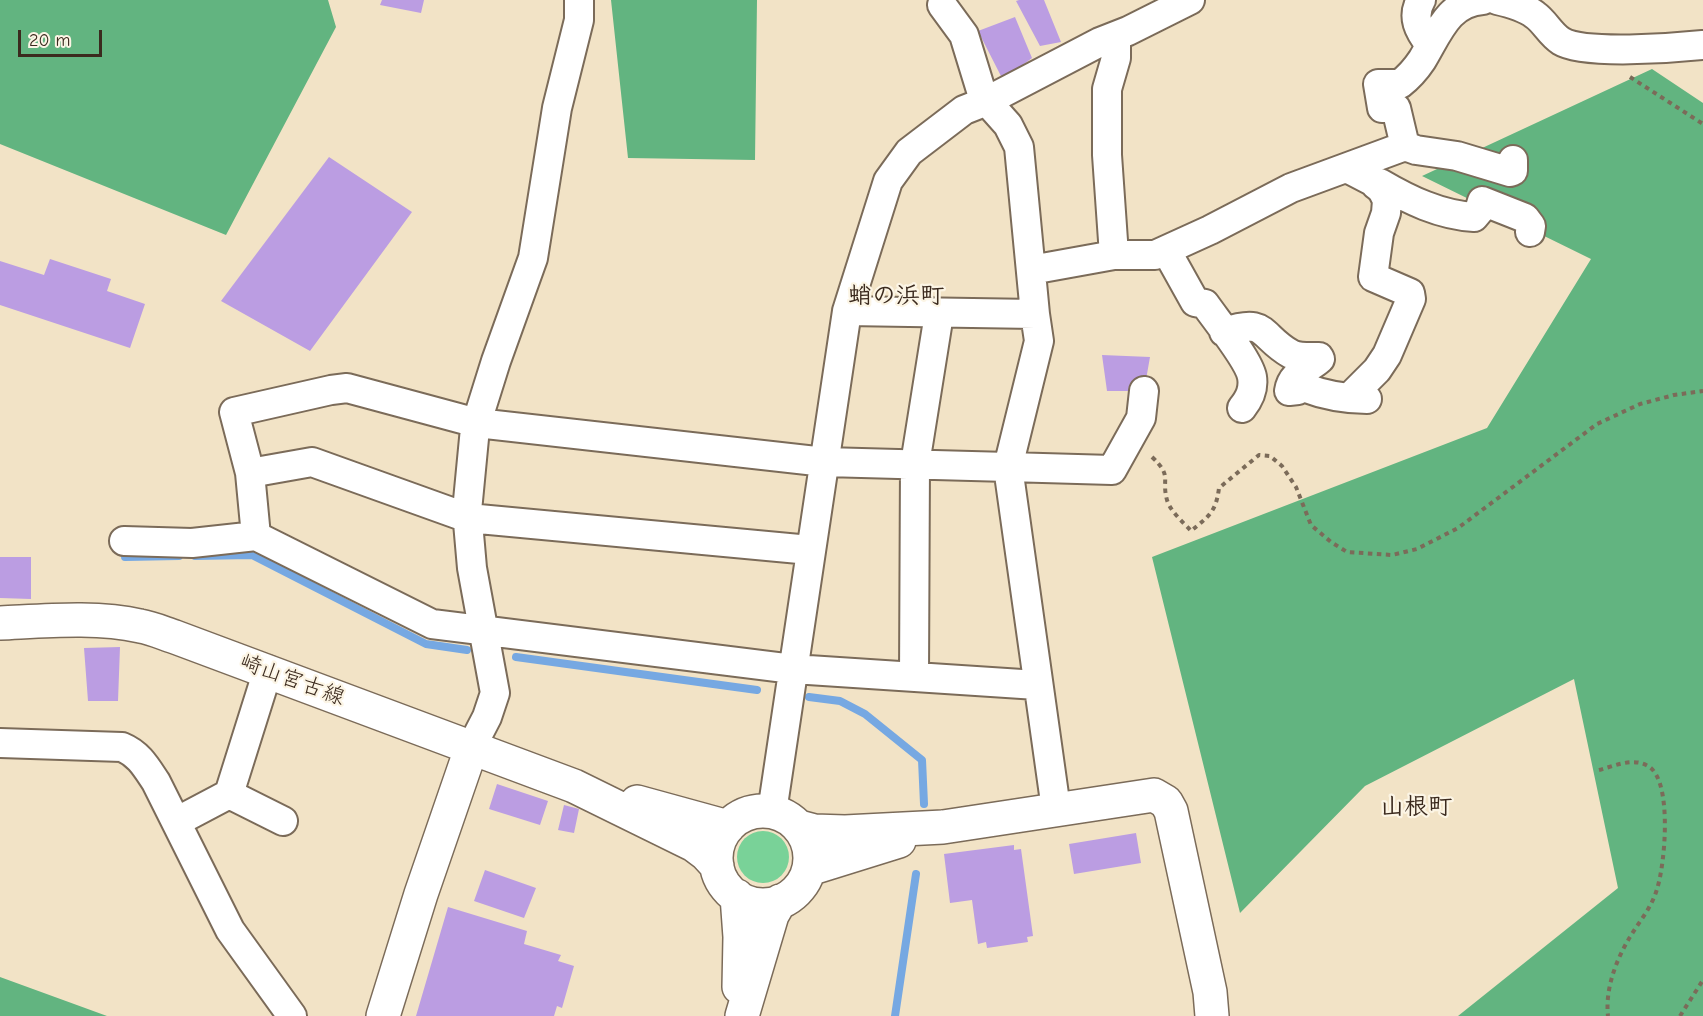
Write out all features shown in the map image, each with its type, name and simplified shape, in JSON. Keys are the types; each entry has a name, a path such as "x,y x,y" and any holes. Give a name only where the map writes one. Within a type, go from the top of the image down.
{"main road":[{"name":"崎山宮古線","path":"0,623 67,620 139,626 268,670 574,786 694,845 717,866 721,878 737,896"},
{"path":"383,1016 418,904 472,746"},
{"name":"崎山宮古線","path":"574,786 728,826"},
{"path":"717,866 716,852 720,838 728,826 748,814 785,819 814,831 845,832 943,827 1154,795 1166,802 1173,822 1210,992 1212,1016"},
{"path":"740,1016 772,915 780,901 798,888 809,869 809,847 785,819"},
{"path":"809,869 943,827"},
{"path":"740,1016 740,937 737,896 758,904 780,901"}],"street":[{"path":"472,746 487,717 495,693 472,568 468,518 477,423 496,361 533,258 557,108 579,20 579,0"},
{"path":"785,819 793,669 848,311 888,181 909,152 964,110 987,101 1100,42 1190,0"},
{"path":"1421,0 1416,20 1420,32 1430,45"},
{"path":"1405,146 1396,108 1382,108 1378,84 1400,84 1411,75 1438,30 1451,14 1463,5 1483,0"},
{"path":"1497,0 1512,3 1536,15 1562,42 1576,47 1662,49 1703,45"},
{"path":"942,4 964,35 983,97 1008,125 1019,147 1039,341 1008,467 1056,809"},
{"path":"1114,255 1107,155 1107,89 1116,58 1116,36"},
{"path":"1031,270 1114,255 1155,255 1210,230 1291,188 1405,146 1416,150 1457,156 1510,172 1514,171 1513,160"},
{"path":"1224,332 1253,326 1298,357 1319,357 1316,363 1290,382 1289,391 1303,387 1318,393 1359,399 1387,355 1411,299 1410,293 1373,277 1376,249 1387,200 1382,190 1376,185 1347,168"},
{"path":"1376,185 1380,183 1406,199 1462,216 1474,217 1482,201 1525,218 1531,226 1530,232"},
{"path":"1166,250 1195,302 1205,304 1252,376 1250,398 1242,408"},
{"path":"848,311 1035,314"},
{"path":"914,677 915,464 939,314"},
{"path":"256,536 250,473 234,412 330,390 347,388 365,391 477,423 825,462 1112,470 1141,418 1144,391"},
{"path":"250,473 312,462 468,518 810,550"},
{"path":"124,541 192,543 256,536 432,624 793,669 1037,685"},
{"path":"176,822 229,795 268,670"},
{"path":"0,743 122,747 131,750 142,760 230,930 292,1016"},
{"path":"229,795 283,821"}],"path":[{"path":"1595,48 1637,83 1703,124"},
{"path":"1130,440 1163,467 1167,501 1191,531 1211,515 1217,504 1219,488 1259,455 1270,456 1282,466 1296,487 1311,525 1331,542 1347,552 1392,555 1416,549 1458,528 1598,424 1640,404 1674,395 1703,391"},
{"path":"1599,770 1623,763 1639,762 1649,766 1658,775 1664,795 1664,836 1657,891 1618,959 1610,987 1608,1016"},
{"path":"1680,1016 1703,980"}],"green space":[{"path":"0,0 328,0 336,27 226,235 0,144"},
{"path":"611,0 757,0 755,160 628,158"},
{"path":"1652,69 1703,103 1703,1016 1458,1016 1618,888 1574,679 1365,786 1240,913 1152,557 1487,428 1591,259 1422,176"},
{"path":"758,831 768,831 778,835 785,842 789,857 785,872 778,879 768,883 758,883 748,879 741,872 737,862 737,852 741,842 748,835"},
{"path":"0,977 107,1016 0,1016"}],"building":[{"path":"382,0 424,0 421,13 380,5"},
{"path":"1044,0 1061,42 1040,46 1016,1"},
{"path":"1015,17 1032,58 1003,80 978,31"},
{"path":"329,157 412,212 310,351 221,301"},
{"path":"50,259 111,279 107,291 145,304 130,348 0,305 0,261 44,275"},
{"path":"1102,355 1150,357 1144,391 1107,391"},
{"path":"0,557 31,557 31,599 0,598"},
{"path":"120,647 118,701 88,701 84,648"},
{"path":"497,784 548,801 540,825 489,809"},
{"path":"564,805 579,809 574,833 558,830"},
{"path":"1136,833 1141,863 1074,874 1069,844"},
{"path":"1014,845 1014,850 1021,849 1033,936 1027,937 1028,942 987,948 986,942 978,944 972,900 950,903 944,854"},
{"path":"485,870 536,888 524,918 474,901"},
{"path":"448,907 527,931 524,944 561,955 558,961 574,966 562,1008 557,1006 554,1016 416,1016"}],"waterway":[{"path":"195,556 252,555 426,644 467,650"},
{"path":"125,557 179,556"},
{"path":"516,657 757,690"},
{"path":"809,697 840,701 865,714 922,760 924,804"},
{"path":"895,1016 916,874"}],"district":[{"name":"蛸の浜町","path":"896,296"},
{"name":"山根町","path":"1416,807"}]}
